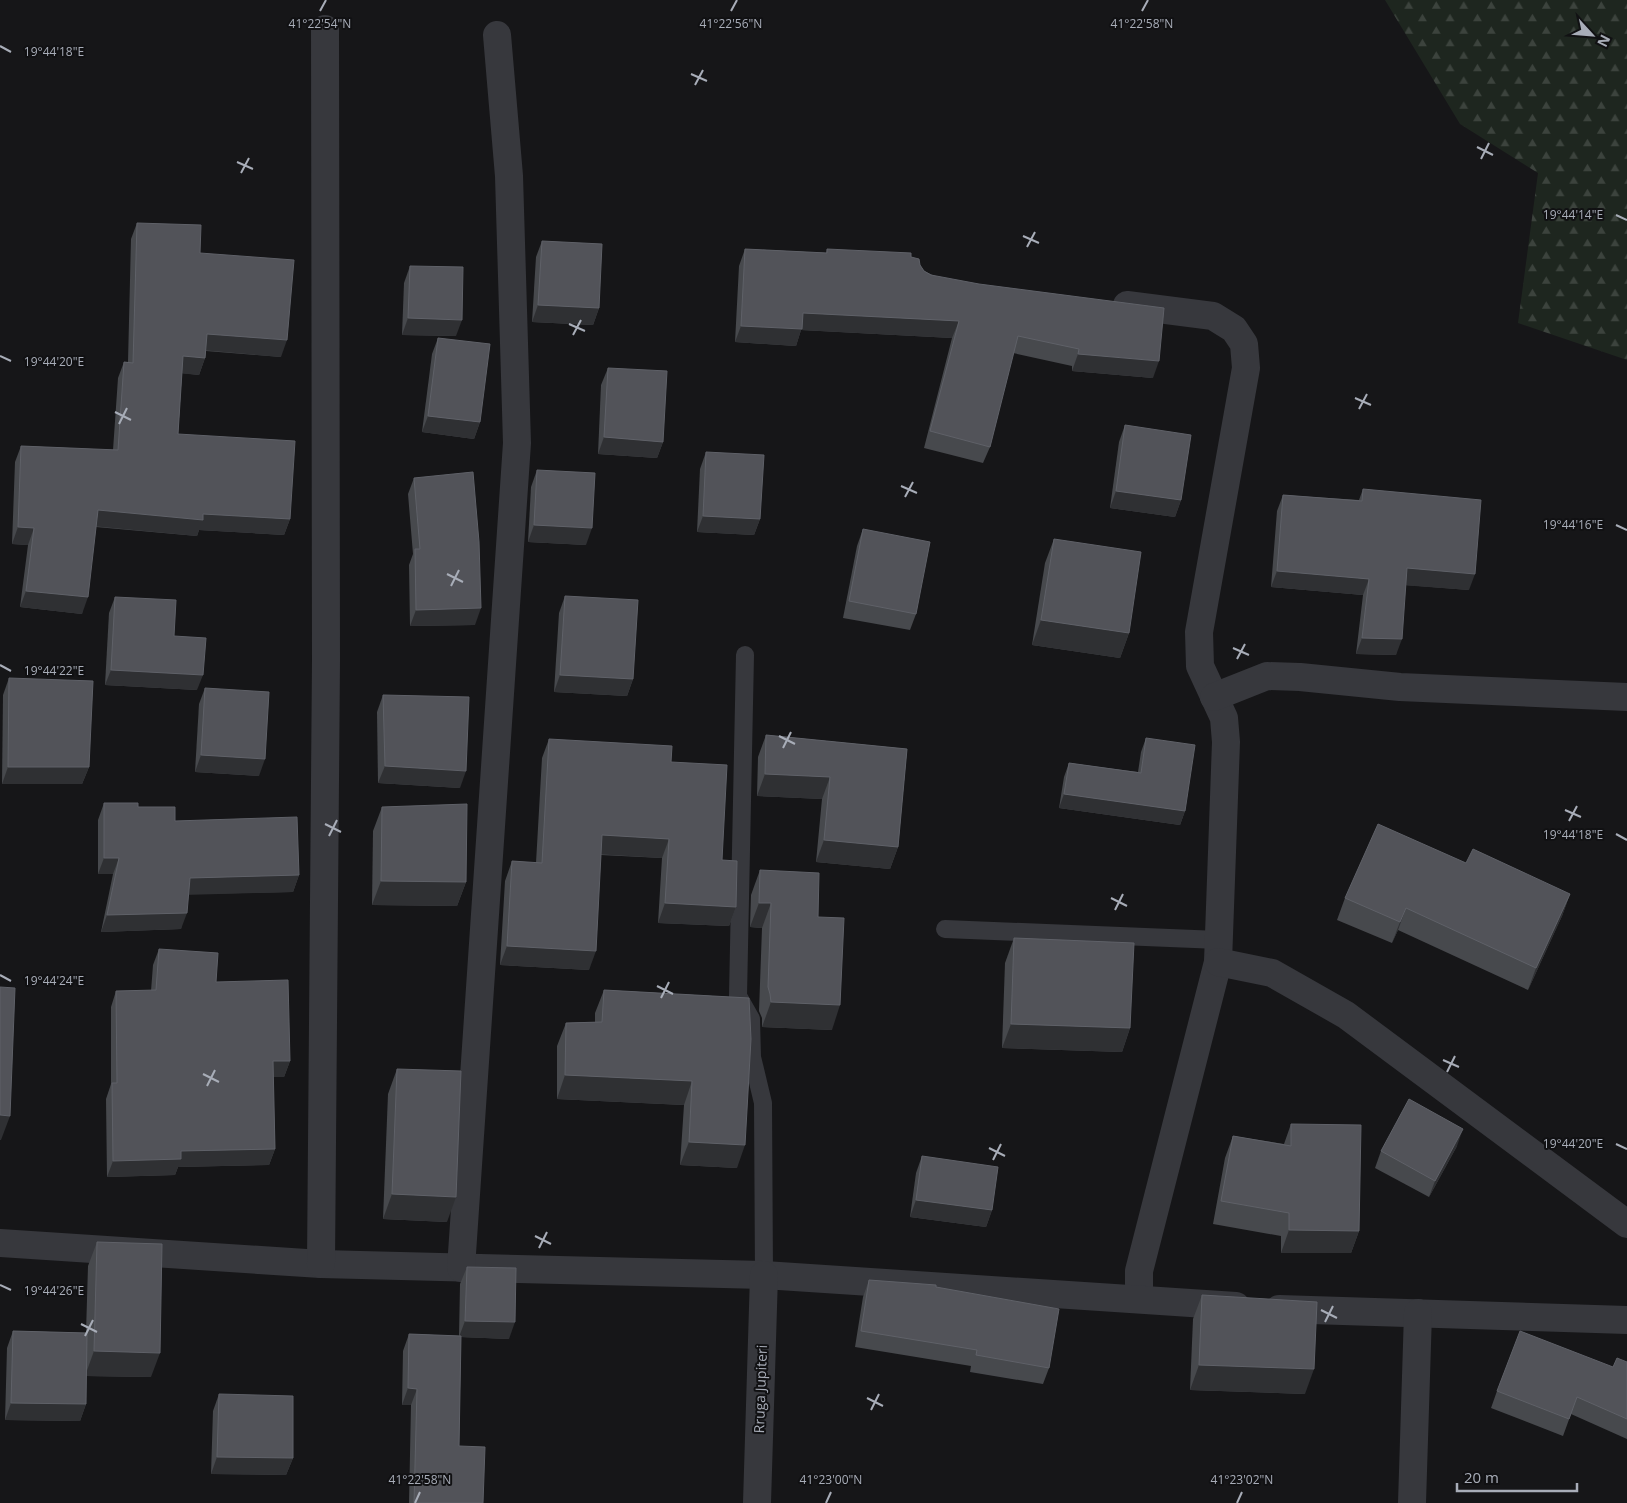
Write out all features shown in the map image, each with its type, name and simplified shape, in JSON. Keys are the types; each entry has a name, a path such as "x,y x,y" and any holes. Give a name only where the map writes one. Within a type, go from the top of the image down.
{"street":[{"path":"321,1264 326,670 325,29"},
{"path":"461,1268 517,443 509,176 497,36"},
{"path":"1099,301 1213,316 1234,329 1244,344 1246,368 1199,632 1200,666 1224,718 1226,742 1219,951 1139,1272 1139,1299"},
{"path":"1214,697 1268,676 1300,677 1400,687 1627,697"},
{"path":"1219,951 1272,973 1346,1015 1627,1224"},
{"path":"0,1243 321,1264 764,1275 1295,1310 1627,1320"},
{"name":"Rruga Jupiteri","path":"756,1503 764,1275"},
{"path":"1412,1503 1418,1313"}],"lane":[{"path":"745,655 738,996 751,1019 752,1057 763,1103 764,1275"},
{"path":"945,929 1219,951"}],"green space":[{"path":"1385,0 1627,0 1627,360 1518,323 1538,173 1460,124"}],"building":[{"path":"137,223 201,225 200,253 294,260 287,340 207,334 205,358 183,356 178,434 295,441 290,519 203,514 203,520 98,510 88,597 26,591 34,528 18,527 21,446 118,450 124,362 133,363"},
{"path":"542,241 602,244 599,308 538,305"},
{"path":"745,249 827,253 827,249 911,253 911,257 919,259 924,271 931,275 979,284 1164,308 1159,361 1078,354 1079,349 1018,336 990,447 930,431 959,321 803,313 802,329 741,326"},
{"path":"410,266 463,267 462,320 408,318"},
{"path":"438,338 490,344 480,422 428,416"},
{"path":"608,368 667,371 663,442 604,437"},
{"path":"1125,425 1191,435 1181,500 1116,491"},
{"path":"706,452 764,455 760,519 703,516"},
{"path":"537,470 595,473 592,528 534,525"},
{"path":"473,472 479,542 481,608 416,610 415,549 420,549 414,478"},
{"path":"1363,489 1481,500 1475,574 1407,568 1402,639 1362,638 1369,579 1277,571 1283,495 1362,501"},
{"path":"863,529 930,542 916,614 849,601"},
{"path":"1054,539 1141,552 1129,633 1041,620"},
{"path":"565,596 638,600 633,679 560,675"},
{"path":"115,597 176,600 174,636 206,638 203,675 111,670"},
{"path":"9,678 93,681 89,767 8,767"},
{"path":"205,688 269,692 265,759 201,755"},
{"path":"383,695 469,697 466,771 385,766"},
{"path":"766,735 907,749 898,847 824,840 830,777 765,774"},
{"path":"1146,738 1195,745 1185,811 1064,794 1069,763 1141,773"},
{"path":"549,739 672,746 671,762 727,765 722,860 737,861 736,907 665,903 669,839 602,835 596,951 507,946 512,861 542,863"},
{"path":"104,803 138,803 138,807 175,807 175,821 297,817 299,875 190,878 187,913 107,915 119,858 104,858"},
{"path":"467,804 466,882 381,881 382,807"},
{"path":"1378,824 1466,863 1473,849 1570,894 1536,968 1406,908 1400,922 1345,898"},
{"path":"760,870 819,873 818,917 844,918 840,1005 771,1002 768,987 771,903 759,903"},
{"path":"1014,938 1134,943 1130,1028 1011,1024"},
{"path":"159,949 218,953 216,982 288,980 290,1061 273,1061 275,1149 181,1151 181,1159 113,1161 112,1083 117,1083 116,991 156,990"},
{"path":"0,987 15,988 10,1116 0,1115"},
{"path":"604,990 749,998 751,1039 745,1145 689,1142 692,1081 565,1075 566,1023 602,1022"},
{"path":"397,1069 461,1071 456,1197 392,1194"},
{"path":"1409,1099 1463,1129 1435,1181 1381,1151"},
{"path":"1291,1124 1361,1125 1359,1231 1289,1230 1289,1213 1221,1201 1233,1136 1291,1146"},
{"path":"922,1156 998,1167 992,1210 916,1200"},
{"path":"97,1242 162,1244 160,1353 94,1351"},
{"path":"467,1267 516,1268 515,1322 465,1321"},
{"path":"869,1280 936,1285 936,1287 1059,1309 1049,1368 976,1355 977,1350 861,1331"},
{"path":"1202,1295 1317,1302 1314,1369 1199,1365"},
{"path":"13,1331 87,1333 86,1404 11,1403"},
{"path":"1520,1331 1613,1367 1617,1358 1627,1362 1627,1419 1577,1397 1569,1419 1497,1391"},
{"path":"409,1334 461,1336 459,1446 485,1447 483,1503 414,1503 417,1389 408,1388"},
{"path":"219,1394 293,1396 293,1458 217,1457"}]}
